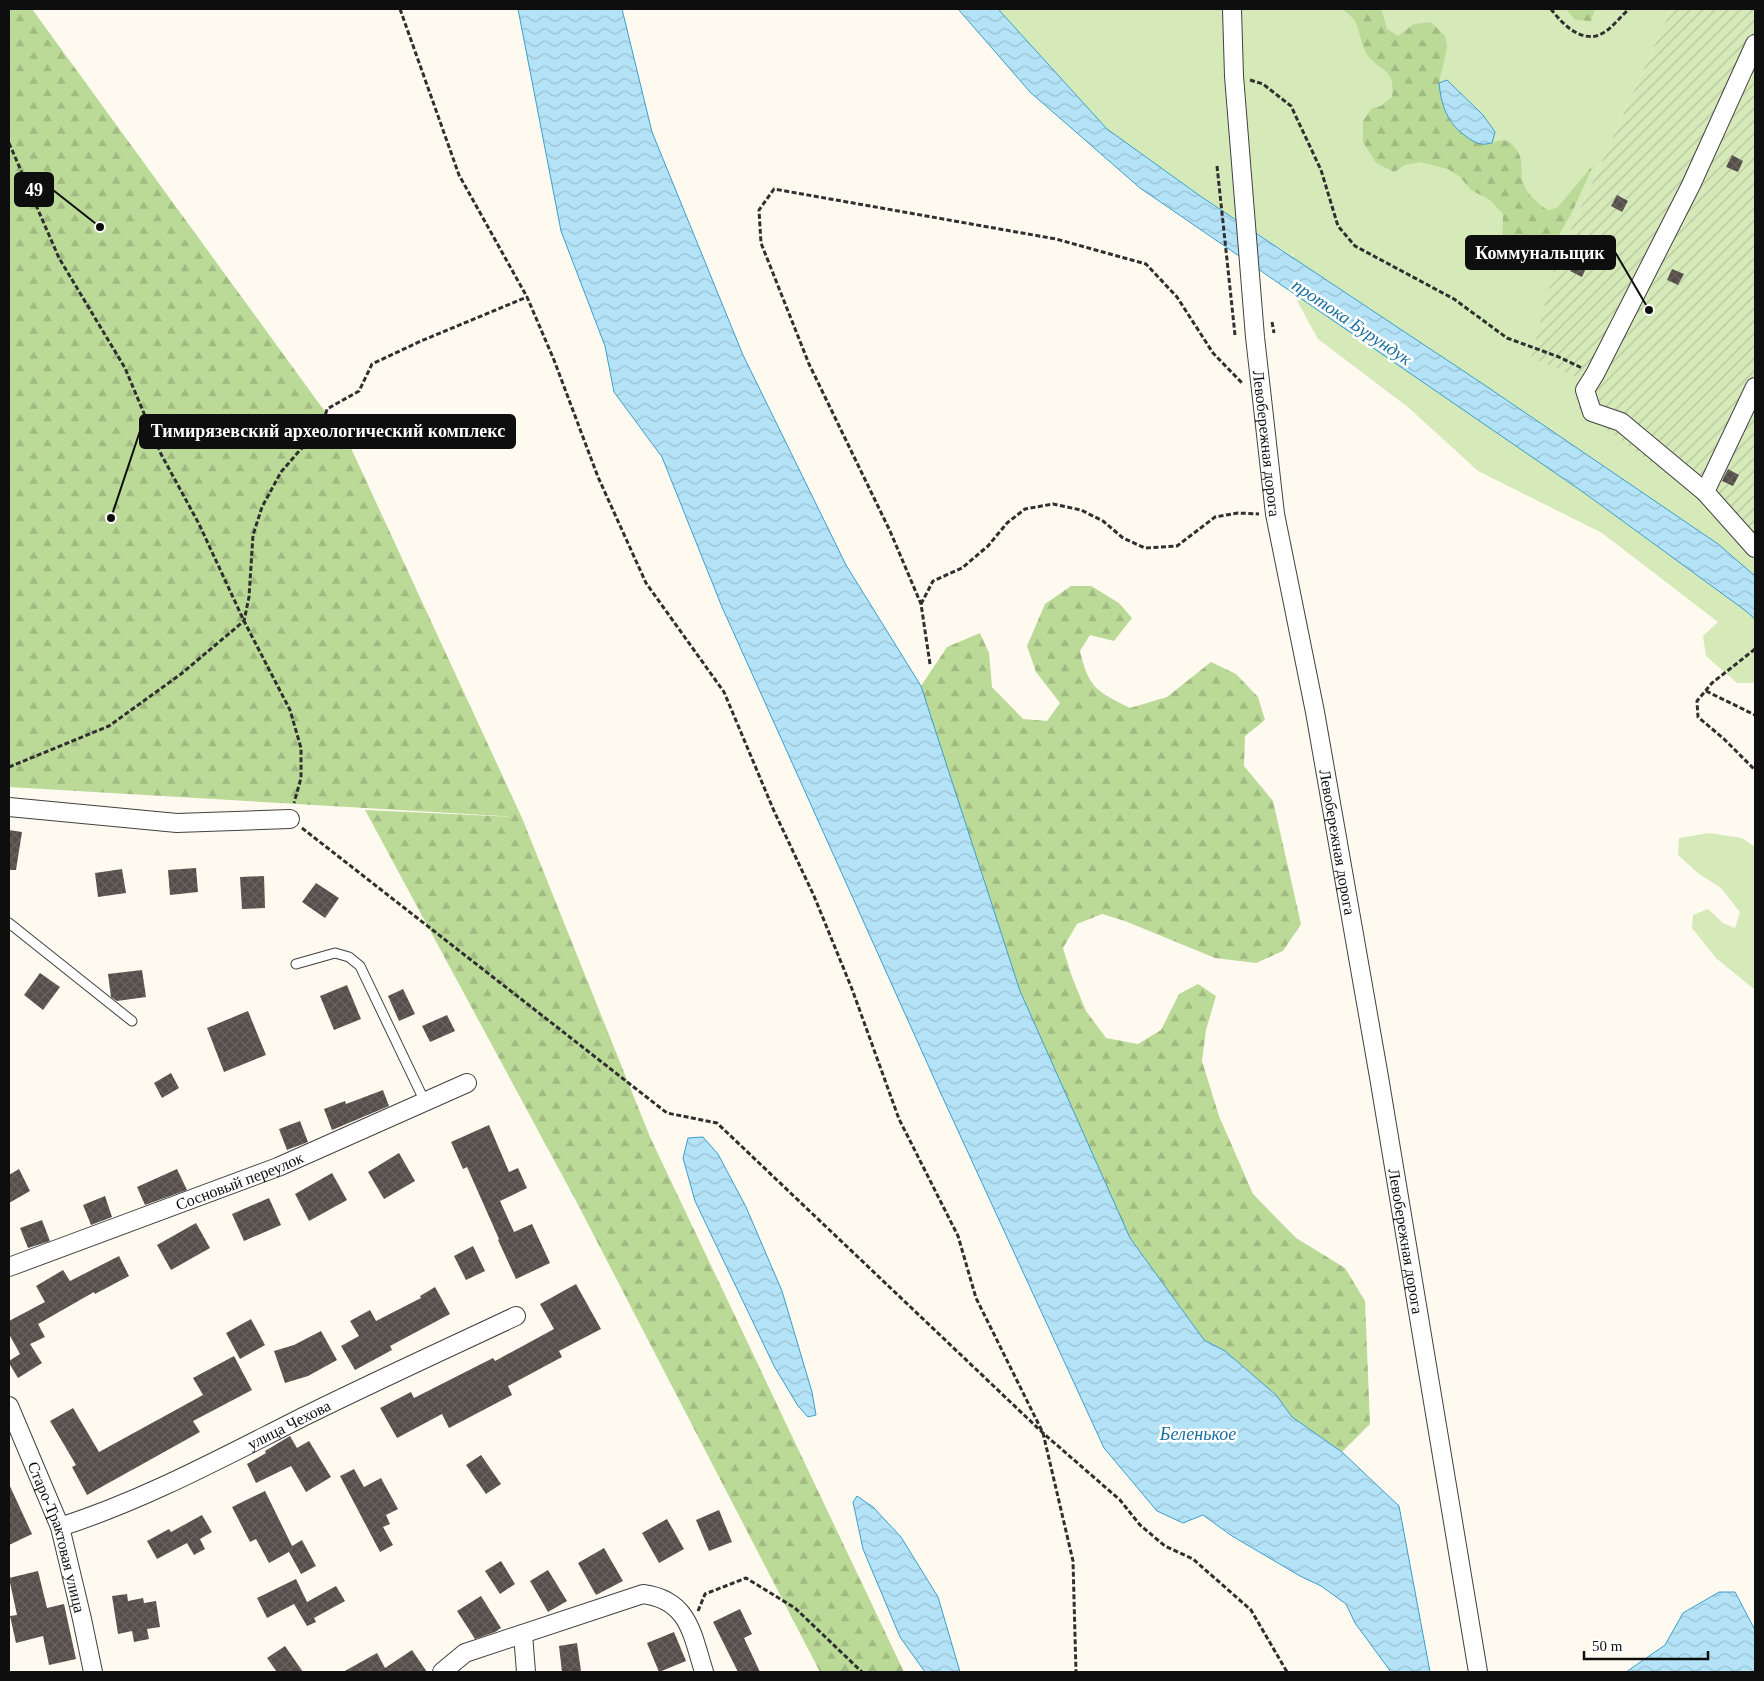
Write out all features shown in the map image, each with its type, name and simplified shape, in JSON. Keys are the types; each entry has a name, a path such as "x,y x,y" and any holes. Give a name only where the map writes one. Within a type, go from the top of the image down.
{"street":[{"name":"Левобережная дорога","path":"1232,9 1234,76 1255,337 1275,514 1317,722 1379,1077 1478,1672"},
{"path":"1755,44 1692,185 1585,390 1592,412 1621,422 1705,492 1755,548"},
{"path":"1705,492 1755,387"},
{"path":"9,806 177,823 290,819"},
{"name":"Сосновый переулок","path":"9,1266 278,1167 467,1083"},
{"name":"улица Чехова","path":"60,1527 103,1513 161,1488 310,1414 516,1316"},
{"name":"Старо-Трактовая улица","path":"9,1406 60,1527 93,1672"},
{"path":"442,1672 465,1653 643,1594 656,1596 670,1603 682,1614 690,1629 704,1672"},
{"path":"522,1634 526,1672"}],"lane":[{"path":"9,923 132,1022"},
{"path":"296,964 335,953 349,958 360,966 425,1102"}],"path":[{"path":"400,9 459,175 527,297 554,360 598,477 646,583 724,692 774,812 817,904 852,989 899,1119 958,1236 976,1298 1043,1433 1072,1561 1076,1672"},
{"path":"1551,9 1573,32 1586,37 1603,34 1629,9"},
{"path":"1234,76 1263,84 1291,106 1321,170 1338,226 1355,246 1454,299 1508,338 1559,357 1595,374"},
{"path":"9,143 59,258 125,368 161,454 199,524 244,621 290,710 301,748 301,778 290,819 667,1113 717,1124 1043,1433 1120,1500 1140,1525 1165,1546 1193,1559 1251,1610 1287,1672"},
{"path":"1217,166 1235,335"},
{"path":"930,664 921,604 890,531 810,364 761,243 759,210 774,189 1056,239 1146,264 1177,296 1213,353 1244,385"},
{"path":"9,767 109,726 181,674 244,621 249,597 253,535 262,506 282,472 300,450 321,431 327,409 359,391 372,364 421,341 527,297"},
{"path":"921,604 933,581 962,568 988,546 1007,523 1025,508 1053,504 1081,510 1103,521 1123,538 1144,548 1177,546 1215,517 1238,513 1275,514"},
{"path":"1755,649 1712,683 1698,701 1698,717 1724,739 1755,770"},
{"path":"1706,691 1755,715"},
{"path":"690,1629 705,1594 746,1578 795,1608 862,1672"}],"green space":[{"path":"9,9 32,9 350,446 522,818 650,1137 904,1672 820,1672 575,1199 365,810 517,817 9,787"},
{"path":"998,9 1671,9 1556,262 1575,376 1696,496 1755,549 1755,683 1737,683 1706,656 1703,636 1718,622 1602,533 1478,471 1409,408 1318,339 1291,290 1293,252 1292,256 1203,198 1107,129"},
{"path":"1342,9 1380,9 1387,29 1398,36 1414,24 1431,22 1445,36 1447,48 1439,83 1492,143 1503,140 1513,145 1520,156 1522,180 1526,189 1535,200 1548,210 1557,208 1594,164 1572,212 1555,242 1543,254 1523,263 1513,260 1502,248 1503,214 1490,200 1471,190 1460,177 1448,169 1420,162 1405,165 1394,172 1376,163 1363,142 1363,121 1372,108 1381,106 1392,97 1391,79 1385,70 1370,59 1363,46 1355,21"},
{"path":"1566,9 1595,9 1591,21 1575,20"},
{"path":"1671,9 1755,9 1755,549 1696,496 1577,407 1575,376 1531,358 1556,262"},
{"path":"1071,586 1091,586 1119,603 1132,618 1114,641 1090,635 1080,651 1087,674 1102,693 1130,708 1167,697 1211,662 1236,674 1258,697 1265,720 1245,736 1244,766 1273,801 1301,924 1283,951 1256,963 1215,958 1125,921 1102,914 1077,924 1063,948 1086,1011 1106,1038 1138,1044 1161,1030 1179,994 1198,984 1216,996 1206,1030 1202,1061 1219,1116 1253,1194 1296,1238 1345,1268 1365,1301 1370,1424 1342,1452 1292,1417 1276,1395 1225,1351 1204,1340 1130,1238 1020,991 921,686 947,647 980,633 989,653 992,687 1023,719 1047,721 1060,703 1036,672 1027,646 1045,604"},
{"path":"1709,833 1742,838 1755,847 1755,990 1716,958 1692,928 1693,915 1708,909 1723,923 1735,928 1740,912 1721,888 1699,874 1678,855 1679,838"}],"water":[{"name":"Беленькое","path":"518,9 622,9 652,132 743,355 846,565 921,686 1020,991 1130,1238 1204,1340 1225,1351 1276,1395 1292,1417 1342,1452 1399,1506 1430,1672 1391,1672 1355,1623 1346,1604 1321,1586 1300,1576 1232,1536 1203,1515 1183,1523 1157,1511 1104,1448 942,1096 722,607 662,457 614,392 605,346 561,231"},
{"name":"протока Бурундук","path":"958,9 998,9 1107,129 1203,198 1483,384 1718,544 1755,576 1755,619 1583,492 1140,188 1030,92"},
{"path":"1447,80 1483,115 1495,132 1492,143 1482,144 1474,141 1463,134 1452,123 1445,111 1439,83"},
{"path":"703,1137 718,1154 746,1207 782,1291 812,1392 816,1415 808,1417 798,1406 774,1366 695,1201 683,1158 688,1138"},
{"path":"857,1496 873,1507 901,1537 938,1597 960,1672 925,1672 900,1637 863,1549 853,1502"},
{"path":"1719,1592 1735,1592 1755,1630 1755,1672 1626,1672 1665,1645 1683,1613"}],"building":[{"path":"1732,155 1743,161 1738,172 1726,167"},
{"path":"1617,195 1628,201 1622,212 1611,206"},
{"path":"1576,260 1587,266 1582,277 1570,271"},
{"path":"1672,269 1684,274 1678,285 1667,280"},
{"path":"1728,469 1739,475 1733,486 1722,481"},
{"path":"9,830 22,832 16,870 9,870"},
{"path":"196,868 198,892 170,895 168,870"},
{"path":"122,869 126,893 98,897 95,873"},
{"path":"264,876 265,908 242,909 240,877"},
{"path":"316,883 339,898 325,918 302,902"},
{"path":"142,970 146,997 117,1001 111,997 108,974"},
{"path":"40,973 60,987 43,1010 24,995"},
{"path":"347,985 361,1019 334,1030 320,996"},
{"path":"403,989 415,1014 399,1021 388,996"},
{"path":"248,1011 266,1055 224,1072 207,1028"},
{"path":"447,1015 455,1031 430,1042 422,1026"},
{"path":"171,1073 179,1088 162,1098 154,1083"},
{"path":"383,1090 389,1106 332,1130 324,1109 345,1101 346,1104"},
{"path":"300,1121 308,1142 287,1150 279,1129"},
{"path":"489,1125 509,1172 518,1168 527,1188 500,1201 514,1232 532,1224 550,1263 516,1279 467,1167 463,1169 451,1142"},
{"path":"399,1153 415,1181 384,1199 368,1172"},
{"path":"19,1169 30,1191 9,1203 9,1175"},
{"path":"177,1169 187,1190 145,1205 137,1187"},
{"path":"332,1173 347,1200 309,1221 295,1194"},
{"path":"105,1196 112,1217 91,1225 83,1205"},
{"path":"269,1198 281,1225 244,1241 232,1214"},
{"path":"42,1220 50,1241 28,1248 20,1228"},
{"path":"196,1223 210,1248 171,1270 157,1245"},
{"path":"473,1246 485,1271 466,1280 454,1256"},
{"path":"119,1256 129,1276 95,1294 94,1292 38,1324 45,1337 30,1344 42,1363 18,1378 9,1363 9,1361 20,1354 9,1334 9,1321 45,1302 36,1286 63,1270 70,1281"},
{"path":"576,1284 601,1329 559,1351 562,1357 508,1386 512,1395 449,1428 442,1414 397,1438 380,1408 411,1392 414,1398 493,1358 495,1361 554,1329 540,1304"},
{"path":"435,1287 450,1314 390,1346 392,1350 355,1370 341,1346 359,1336 350,1321 370,1310 376,1321 421,1298 420,1296"},
{"path":"251,1319 265,1345 240,1359 226,1333"},
{"path":"321,1331 337,1360 308,1376 285,1383 274,1351 294,1345"},
{"path":"234,1356 252,1390 193,1421 200,1432 87,1495 72,1467 76,1465 50,1421 73,1408 99,1452 203,1395 193,1378"},
{"path":"290,1436 297,1448 309,1441 331,1477 306,1492 291,1466 256,1483 247,1464"},
{"path":"481,1455 501,1484 486,1494 466,1465"},
{"path":"354,1469 364,1487 381,1478 398,1509 386,1515 390,1524 383,1527 393,1545 380,1552 340,1476"},
{"path":"9,1484 32,1534 9,1545"},
{"path":"265,1491 292,1546 302,1540 316,1566 301,1574 289,1552 269,1563 256,1539 250,1542 232,1507"},
{"path":"719,1510 732,1542 709,1551 696,1520"},
{"path":"202,1515 212,1532 200,1539 205,1549 194,1555 187,1543 157,1559 147,1541 169,1529 171,1532"},
{"path":"667,1519 684,1549 659,1563 642,1533"},
{"path":"604,1548 623,1581 596,1595 578,1563"},
{"path":"501,1561 515,1584 500,1594 485,1571"},
{"path":"548,1570 567,1601 548,1612 530,1581"},
{"path":"38,1571 47,1608 64,1604 76,1659 49,1665 43,1636 16,1643 10,1616 17,1615 9,1578"},
{"path":"296,1579 307,1602 336,1586 345,1601 314,1618 316,1622 307,1626 294,1604 267,1618 257,1598"},
{"path":"127,1594 128,1601 143,1598 144,1603 156,1601 160,1627 147,1629 149,1639 134,1642 132,1631 118,1634 112,1596"},
{"path":"481,1596 501,1628 475,1639 457,1611"},
{"path":"740,1609 752,1634 744,1638 760,1672 738,1672 713,1622"},
{"path":"674,1632 686,1661 659,1672 647,1643"},
{"path":"577,1643 581,1671 562,1672 559,1646"},
{"path":"285,1646 303,1672 277,1672 267,1658"},
{"path":"412,1650 427,1672 343,1672 377,1653 385,1668"}],"place":[{"name":"49","path":"100,227"},
{"name":"Коммунальщик","path":"1649,310"},
{"name":"Тимирязевский археологический комплекс","path":"111,518"}]}
